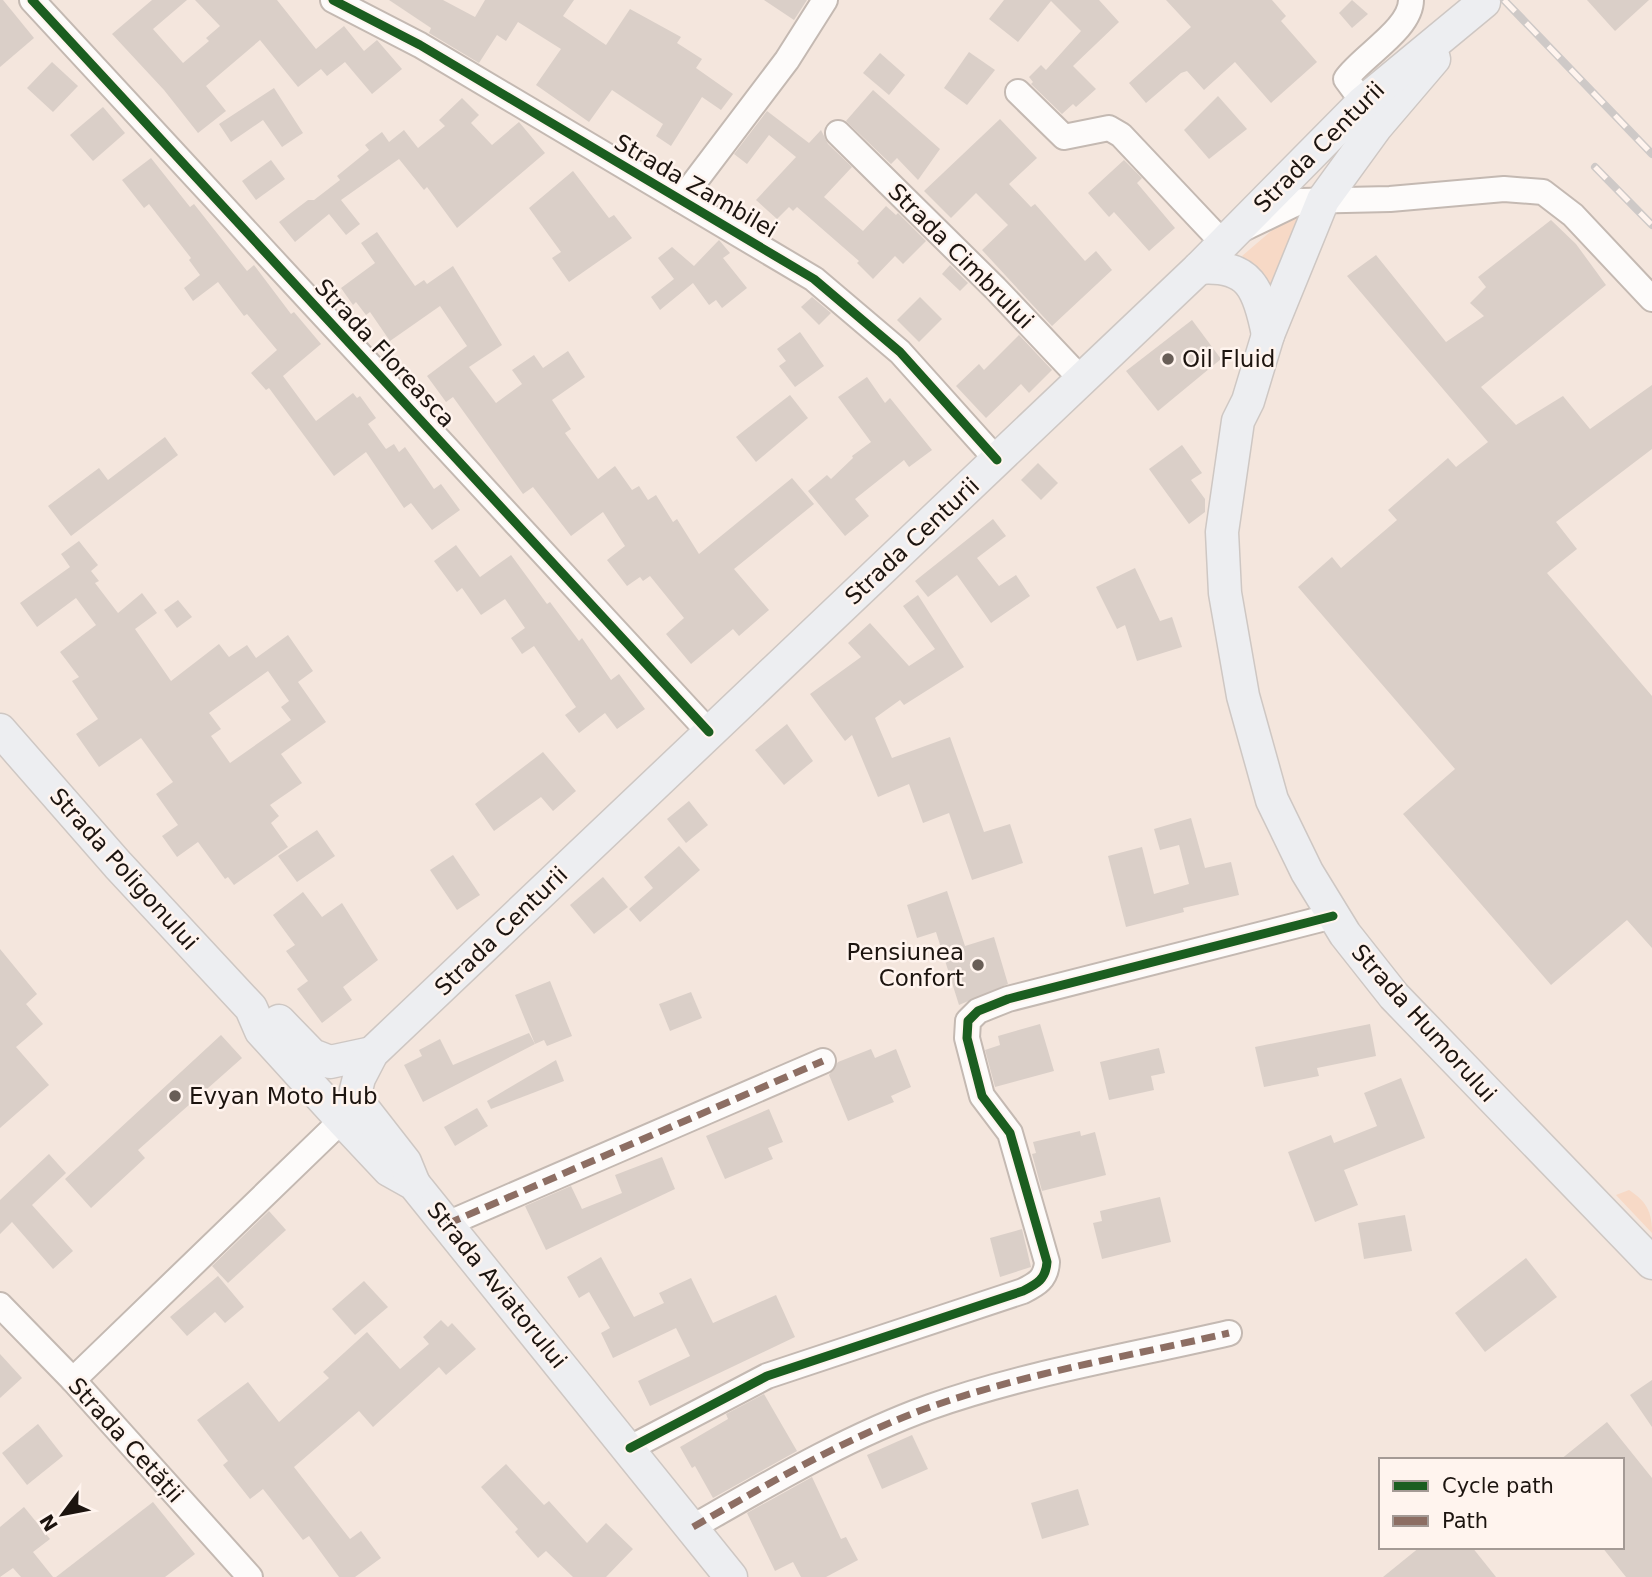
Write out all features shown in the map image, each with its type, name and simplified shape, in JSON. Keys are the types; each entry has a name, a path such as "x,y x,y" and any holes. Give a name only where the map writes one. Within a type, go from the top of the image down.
{"main road":[{"name":"Strada Centurii","path":"414,1184 405,1162 359,1103 356,1090 359,1078 372,1053 1199,268 1363,102 1392,75 1485,1"},
{"name":"Strada Humorului","path":"1485,1 1376,127 1323,200 1268,335 1248,401 1236,594 1231,620 1242,696 1272,800 1307,872 1333,916 1394,996 1652,1263"},
{"path":"1323,200 1329,170 1340,151 1378,107 1392,75"},
{"path":"1199,268 1228,268 1247,279 1262,305 1268,335"},
{"name":"Strada Poligonului","path":"0,730 118,865 251,1008"},
{"path":"251,1008 271,1012 312,1055 330,1062 372,1053"},
{"name":"Strada Aviatorului","path":"251,1008 261,1031 342,1120 389,1170 414,1184 630,1448 731,1577"}],"street":[{"name":"Strada Floreasca","path":"32,0 709,732"},
{"name":"Strada Zambilei","path":"334,0 419,45 789,262 839,298 901,352 997,460"},
{"name":"Strada Zambilei","path":"681,200 787,60 825,0"},
{"path":"1363,102 1346,79 1402,23 1411,9 1411,0"},
{"path":"1018,92 1064,137 1109,128 1121,135 1229,238 1301,201 1390,199 1504,189 1543,192 1573,215 1652,299"},
{"name":"Strada Cimbrului","path":"838,133 995,288 1082,380"},
{"path":"630,1448 767,1376 1023,1291 1036,1285 1046,1274 1048,1262 1010,1133 982,1096 967,1038 968,1021 978,1011 1008,999 1333,916"},
{"path":"447,1224 824,1061"},
{"path":"72,1380 342,1120"},
{"name":"Strada Cetății","path":"0,1305 72,1380 250,1577"},
{"path":"693,1527 873,1430 931,1407 1026,1380 1229,1333"}],"shaded area":[{"path":"1312,212 1273,299 1259,269 1242,256 1284,220"},
{"path":"1629,1190 1647,1208 1652,1233 1616,1195"}],"building":[{"path":"0,0 3,0 34,38 0,67"},
{"path":"152,0 187,0 153,29 183,63 209,41 206,38 220,26 195,0 277,0 316,49 344,26 364,51 377,40 402,69 372,94 345,62 327,76 321,69 298,87 260,40 206,86 226,111 198,133 164,90 112,34"},
{"path":"389,0 443,0 475,17 485,0 574,0 563,16 606,45 630,9 681,37 677,43 702,59 696,68 733,94 721,110 702,97 671,146 656,136 663,124 612,90 589,122 536,85 561,49 518,22 506,41 497,35 479,63 429,33 431,28"},
{"path":"764,0 807,0 794,20"},
{"path":"1004,0 1099,0 1119,22 1073,66 1096,89 1076,107 1073,104 1062,114 1031,84 1033,82 1029,77 1041,65 1046,70 1081,31 1051,1 1018,42 989,19"},
{"path":"1166,0 1272,0 1286,16 1281,21 1317,62 1271,103 1235,62 1204,90 1187,71 1181,73 1146,103 1129,83 1191,27"},
{"path":"1352,0 1368,14 1352,28 1339,13"},
{"path":"1587,0 1649,0 1615,31"},
{"path":"969,52 995,70 967,105 944,88"},
{"path":"880,53 905,75 889,95 863,73"},
{"path":"52,62 78,86 53,112 27,88"},
{"path":"274,88 303,133 282,147 263,120 231,142 219,124"},
{"path":"873,90 940,149 918,180 897,158 891,164 846,121"},
{"path":"1218,96 1247,129 1209,159 1184,130"},
{"path":"462,98 479,115 471,123 492,145 519,122 545,153 457,228 427,187 424,190 399,159 341,200 360,224 346,235 329,214 295,242 279,222 340,180 337,176 369,150 365,145 382,132 389,142 404,130 418,148 445,126 439,120"},
{"path":"103,107 125,133 93,161 70,135"},
{"path":"767,111 809,143 821,130 828,144 852,167 824,197 863,231 886,206 896,215 898,213 926,241 903,264 895,256 873,279 857,263 859,261 797,207 793,211 789,207 777,219 756,200 796,157 769,135 747,164 734,154"},
{"path":"1000,119 1037,158 1009,184 1031,207 1035,204 1085,261 1096,251 1112,270 1052,326 982,250 1008,225 976,193 951,218 924,191"},
{"path":"151,158 190,207 194,204 247,271 254,265 291,314 294,312 321,344 283,376 316,421 353,393 357,398 360,396 376,418 368,424 386,449 394,444 399,452 405,447 434,489 441,484 460,510 432,530 411,503 404,508 366,452 334,476 269,388 266,390 251,373 277,350 247,314 244,316 218,282 193,301 184,288 200,275 189,260 191,258 149,204 144,208 122,180"},
{"path":"271,160 285,179 256,200 242,181"},
{"path":"1124,160 1142,178 1137,183 1175,228 1149,251 1114,212 1109,217 1088,193"},
{"path":"573,171 609,218 614,215 632,238 569,282 552,258 561,252 529,208"},
{"path":"1551,220 1576,244 1606,285 1481,387 1516,425 1563,396 1590,429 1652,385 1652,449 1556,522 1577,549 1547,573 1652,696 1652,948 1627,920 1551,985 1403,814 1455,769 1298,587 1332,557 1341,568 1397,520 1388,510 1448,458 1456,467 1488,442 1347,276 1376,255 1446,342 1484,316 1470,303 1486,287 1478,277"},
{"path":"377,232 415,286 424,280 427,284 453,266 502,345 469,367 496,403 522,384 512,370 534,355 543,368 568,351 585,377 552,400 571,429 565,433 598,479 615,466 632,490 639,486 648,500 656,495 673,522 677,519 699,554 792,478 814,504 734,569 769,610 739,636 733,629 691,664 666,634 684,618 650,576 643,581 640,577 627,586 607,560 625,546 603,512 571,536 533,487 523,494 453,397 446,402 427,376 467,346 440,306 390,341 370,312 366,315 356,302 353,305 341,288 375,263 361,243"},
{"path":"719,240 730,253 723,258 747,288 722,308 716,300 709,305 693,283 660,310 651,297 674,279 658,258 672,247 694,266"},
{"path":"950,265 968,283 960,291 942,274"},
{"path":"812,297 831,313 819,325 801,307"},
{"path":"920,297 942,319 919,342 897,320"},
{"path":"1192,320 1221,359 1158,411 1126,371"},
{"path":"800,332 824,366 795,387 779,366 786,361 777,349"},
{"path":"1019,335 1052,370 1029,393 1021,384 986,418 956,386 979,364 984,370"},
{"path":"867,377 885,403 890,398 932,450 909,467 904,460 855,499 869,516 845,536 808,491 827,475 831,479 852,456 871,442 838,397"},
{"path":"790,395 808,418 756,462 736,437"},
{"path":"165,437 178,455 71,536 48,506 99,468 108,480"},
{"path":"1182,445 1202,473 1191,480 1205,499 1205,512 1189,524 1149,469"},
{"path":"1038,463 1058,483 1041,500 1021,480"},
{"path":"993,519 1006,536 977,558 999,586 1016,575 1030,596 991,623 957,575 928,597 915,581"},
{"path":"79,541 98,565 91,571 99,581 95,583 118,613 142,593 157,613 135,629 171,681 219,644 229,657 247,645 256,658 288,635 313,671 298,682 326,722 281,754 302,783 270,805 279,816 271,823 288,847 234,885 228,877 225,879 198,842 177,857 162,836 178,825 156,794 173,782 141,738 99,767 76,734 98,719 72,681 79,677 60,652 96,625 76,598 37,627 20,603 70,567 61,554","holes":["268,671 289,701 281,707 291,720 230,763 211,736 221,729 209,713"]},
{"path":"456,545 480,577 511,555 547,604 550,602 579,641 582,638 611,680 619,674 645,709 617,729 605,713 579,733 565,715 576,707 534,646 522,654 511,638 525,628 505,599 481,615 462,588 457,592 434,561"},
{"path":"1135,568 1160,621 1172,617 1182,647 1137,661 1125,625 1117,629 1096,587"},
{"path":"918,595 964,667 904,705 900,700 875,718 892,758 950,737 984,832 1010,824 1023,863 972,880 949,813 923,823 909,784 878,797 852,735 845,741 810,694 861,657 848,643 870,623 909,666 935,649 903,606"},
{"path":"178,600 192,617 177,628 164,610"},
{"path":"787,724 813,761 784,785 755,750"},
{"path":"543,752 576,791 553,811 541,797 494,831 475,804"},
{"path":"689,801 708,825 686,843 667,819"},
{"path":"1191,818 1205,868 1231,862 1239,895 1183,908 1184,912 1126,927 1108,856 1142,847 1154,894 1189,884 1179,845 1160,850 1154,829"},
{"path":"317,830 335,856 297,882 278,856"},
{"path":"679,846 700,870 640,922 629,909 653,888 644,877"},
{"path":"453,855 480,895 457,910 430,870"},
{"path":"603,877 628,907 594,934 570,905"},
{"path":"947,891 965,946 994,937 1008,984 959,1005 936,932 917,938 907,905"},
{"path":"303,892 322,917 342,903 378,960 343,987 352,1000 322,1023 297,989 308,981 286,951 295,945 273,915"},
{"path":"0,949 37,994 26,1004 43,1024 16,1047 49,1085 0,1128"},
{"path":"550,981 572,1036 547,1046 544,1040 535,1044 515,995"},
{"path":"691,992 702,1018 670,1031 659,1004"},
{"path":"1040,1024 1054,1071 995,1087 985,1050 1000,1045 998,1036"},
{"path":"1370,1024 1376,1056 1317,1068 1319,1076 1264,1087 1255,1047"},
{"path":"529,1033 535,1044 423,1102 404,1065 422,1056 419,1050 440,1039 453,1065"},
{"path":"221,1035 242,1058 138,1150 145,1158 91,1208 65,1179"},
{"path":"1159,1048 1165,1073 1151,1076 1154,1090 1109,1100 1100,1062"},
{"path":"871,1049 875,1058 896,1049 911,1087 891,1096 894,1102 848,1121 829,1075 838,1062"},
{"path":"556,1060 564,1081 491,1109 487,1101"},
{"path":"1401,1078 1425,1138 1344,1170 1358,1205 1315,1222 1288,1152 1331,1135 1334,1143 1377,1126 1364,1093"},
{"path":"477,1108 488,1126 455,1146 444,1127"},
{"path":"769,1109 783,1142 768,1148 773,1159 725,1179 706,1136"},
{"path":"1080,1131 1081,1136 1095,1132 1106,1175 1042,1191 1032,1154 1036,1153 1033,1142"},
{"path":"49,1154 66,1173 32,1205 73,1251 53,1269 12,1222 0,1234 0,1200"},
{"path":"662,1157 675,1189 546,1250 525,1206 571,1186 582,1209 622,1193 615,1175"},
{"path":"1160,1197 1171,1242 1102,1259 1093,1223 1102,1221 1100,1211"},
{"path":"269,1211 286,1230 228,1283 212,1266"},
{"path":"1405,1215 1412,1251 1364,1259 1358,1223"},
{"path":"1022,1229 1031,1267 1000,1277 990,1238"},
{"path":"601,1257 634,1317 664,1303 659,1293 691,1278 713,1323 776,1295 795,1337 650,1406 638,1381 690,1356 676,1328 613,1358 601,1333 610,1328 589,1292 579,1298 567,1277"},
{"path":"1526,1258 1557,1297 1485,1352 1455,1313"},
{"path":"218,1276 244,1307 225,1323 215,1312 187,1336 170,1317"},
{"path":"364,1281 388,1307 355,1335 332,1309"},
{"path":"441,1320 448,1327 452,1323 476,1349 446,1375 439,1367 373,1427 359,1411 294,1467 350,1539 361,1531 381,1558 355,1577 339,1577 309,1536 303,1540 263,1489 250,1499 223,1465 228,1461 197,1420 248,1382 279,1422 329,1378 323,1372 367,1332 400,1369 429,1344 423,1337"},
{"path":"0,1354 22,1378 0,1398"},
{"path":"1652,1380 1652,1427 1630,1395"},
{"path":"764,1394 797,1451 713,1498 695,1466 692,1468 680,1447 728,1419 726,1414"},
{"path":"1607,1422 1652,1478 1652,1577 1626,1577 1604,1549 1624,1549 1624,1458 1562,1458"},
{"path":"38,1424 63,1456 27,1485 2,1453"},
{"path":"912,1435 928,1469 882,1489 867,1455"},
{"path":"506,1464 544,1505 549,1501 587,1543 606,1523 633,1549 606,1577 573,1577 546,1551 538,1558 515,1532 518,1529 481,1487"},
{"path":"812,1477 841,1539 846,1537 858,1560 826,1577 801,1577 793,1562 775,1571 747,1513"},
{"path":"1078,1489 1089,1525 1042,1539 1031,1503"},
{"path":"153,1502 195,1554 165,1577 56,1577"},
{"path":"24,1507 50,1539 33,1552 53,1577 21,1577 13,1568 0,1577 0,1527"},
{"path":"1418,1549 1474,1549 1496,1577 1383,1577"}],"railway":[{"path":"1504,0 1652,154"},
{"path":"1595,167 1652,225"}],"marked path":[{"path":"447,1224 823,1061"},
{"path":"693,1527 839,1447 930,1407 1003,1384 1229,1333"}],"cycle path":[{"path":"32,0 709,732"},
{"path":"333,0 420,45 814,279 900,352 997,460"},
{"path":"630,1448 767,1376 1023,1291 1043,1277 1047,1262 1010,1133 982,1096 967,1038 968,1021 978,1011 1008,999 1333,916"}],"place":[{"name":"Oil Fluid","path":"1168,359"},
{"name":"Pensiunea Confort","path":"978,965"},
{"name":"Evyan Moto Hub","path":"175,1096"}]}
